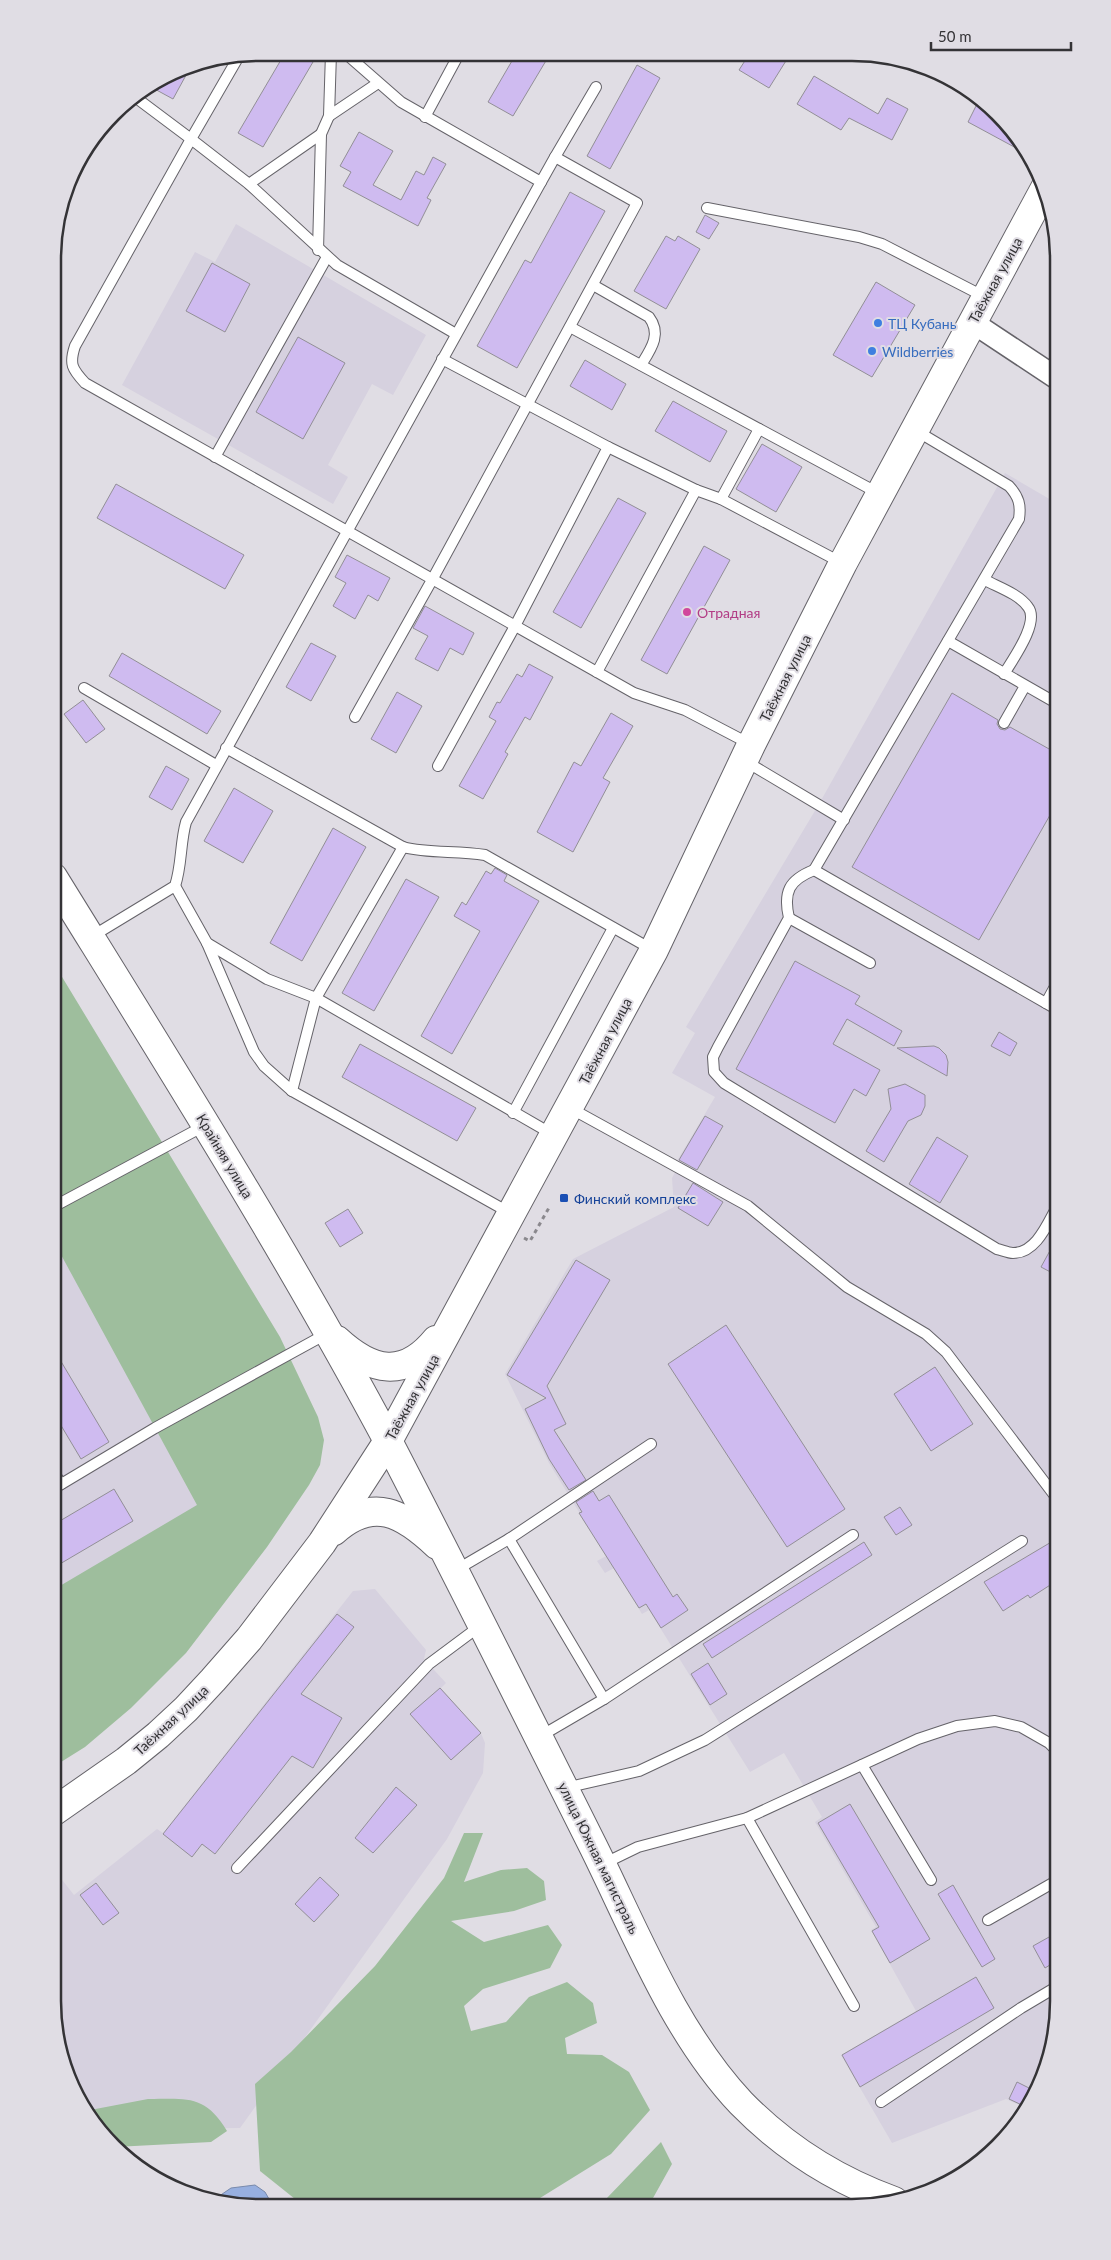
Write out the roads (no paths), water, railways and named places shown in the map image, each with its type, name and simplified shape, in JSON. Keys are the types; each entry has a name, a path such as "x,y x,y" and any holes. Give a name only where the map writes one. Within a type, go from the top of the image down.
{"main road":[{"name":"Таёжная улица","path":"61,1799 126,1761 186,1710 249,1639 322,1542 388,1441 555,1136 654,950 748,752 842,563 1040,198"},
{"name":"Крайняя улица","path":"61,890 206,1124 300,1282 388,1441"},
{"path":"328,1333 344,1347 368,1362 395,1367 412,1362 420,1356 458,1314"},
{"name":"улица Южная магистраль","path":"388,1441 452,1563 679,2016 703,2054 742,2103 776,2134 834,2176 882,2196"},
{"path":"322,1542 358,1514 375,1511 396,1515 409,1522 452,1563"}],"street":[{"path":"972,322 1050,374"}],"lane":[{"path":"318,250 321,134 329,116 331,61"},
{"path":"362,61 378,83 425,117 541,182"},
{"path":"425,117 455,61"},
{"path":"235,63 75,346 71,358 75,372 86,383 634,693 686,710 844,820"},
{"path":"329,116 378,83"},
{"path":"90,937 175,886 180,871 182,834 186,822 216,765 555,157 596,88"},
{"path":"140,101 249,184 327,257 353,276 456,334"},
{"path":"249,184 321,134"},
{"path":"355,717 432,580 637,202 555,157"},
{"path":"707,208 859,237 882,244 986,298"},
{"path":"215,457 327,257"},
{"path":"592,285 649,317 655,324 654,344 641,365"},
{"path":"570,327 879,493"},
{"path":"442,359 608,448 696,490 721,499 842,563"},
{"path":"721,499 759,429"},
{"path":"914,429 1001,480 1017,494 1021,507 1019,519 814,870 800,876 792,884 786,903 789,918 718,1047 712,1064 718,1076 997,1249 1013,1253 1029,1247 1041,1235 1050,1219"},
{"path":"438,766 515,626 608,448"},
{"path":"597,672 696,490"},
{"path":"985,580 1020,599 1033,615 1031,627 1004,674"},
{"path":"948,641 1050,700"},
{"path":"1004,723 1025,686"},
{"path":"84,688 216,765"},
{"path":"226,748 403,847 413,850 470,852 485,855 654,950"},
{"path":"292,1090 316,998 403,847"},
{"path":"814,870 1050,1005"},
{"path":"175,886 207,943 254,1052 264,1066 292,1090 512,1214"},
{"path":"789,918 870,963"},
{"path":"514,1113 614,928"},
{"path":"207,943 267,979 316,998 555,1136"},
{"path":"1046,1003 1050,996"},
{"path":"570,1108 748,1206 769,1221 847,1287 926,1334 946,1352 1050,1489"},
{"path":"61,1203 206,1124"},
{"path":"61,1485 156,1428 328,1333"},
{"path":"452,1563 509,1539 651,1444"},
{"path":"539,1737 604,1699 853,1535"},
{"path":"509,1539 604,1699"},
{"path":"564,1788 639,1771 705,1740 1022,1541"},
{"path":"237,1868 428,1664 482,1624"},
{"path":"602,1864 638,1848 747,1818 918,1739 957,1726 995,1721 1021,1727 1050,1744"},
{"path":"862,1765 931,1880"},
{"path":"747,1818 854,2006"},
{"path":"988,1920 1050,1885"},
{"path":"881,2102 1021,2008 1050,1991"}],"water":[{"path":"255,2185 265,2192 269,2199 221,2195 231,2188"}],"place":[{"name":"ТЦ Кубань","path":"878,323"},
{"name":"Wildberries","path":"872,351"},
{"name":"Отрадная","path":"687,612"},
{"name":"Финский комплекс","path":"564,1198"}]}
